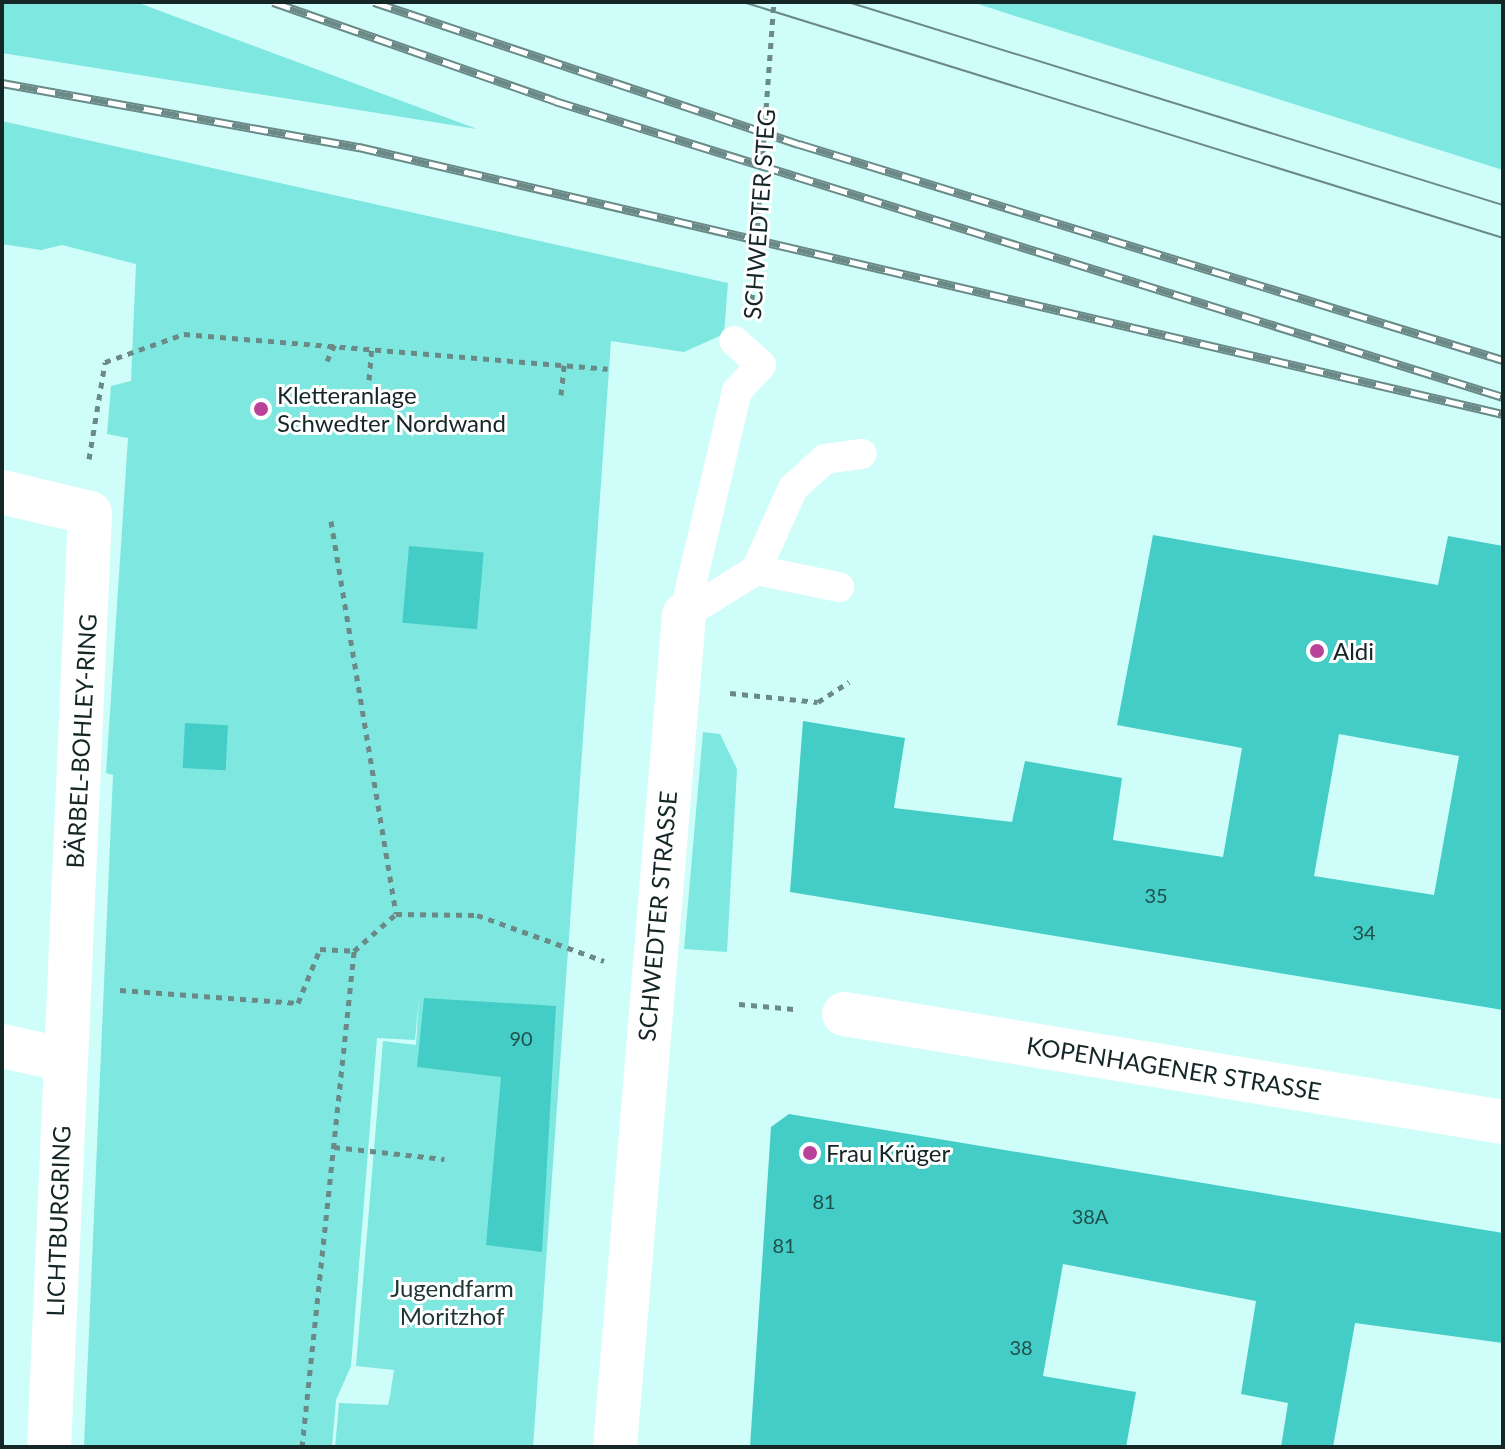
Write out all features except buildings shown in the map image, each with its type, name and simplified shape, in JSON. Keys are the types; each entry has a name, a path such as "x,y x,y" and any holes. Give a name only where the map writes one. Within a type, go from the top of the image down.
{"street":[{"path":"2,492 90,513"},
{"name":"BÄRBEL-BOHLEY-RING","path":"65,1060 90,513"},
{"name":"SCHWEDTER STRASSE","path":"615,1447 684,615"},
{"name":"KOPENHAGENER STRASSE","path":"844,1014 1503,1122"},
{"path":"2,1046 65,1060"},
{"name":"LICHTBURGRING","path":"49,1447 65,1060"}],"lane":[{"name":"SCHWEDTER STEG","path":"737,391 761,365 734,341 750,336"},
{"name":"SCHWEDTER STRASSE","path":"684,615 737,391"},
{"path":"684,615 756,570 793,488 825,459 862,454"},
{"path":"756,570 839,587"}],"path":[{"name":"SCHWEDTER STEG","path":"750,336 774,2"},
{"path":"90,513 89,452 105,362 184,334 372,347 608,369"},
{"path":"327,361 335,344"},
{"path":"369,380 372,347"},
{"path":"561,395 564,364"},
{"path":"331,521 396,914"},
{"path":"730,693 818,702 849,682"},
{"path":"302,1447 354,951 396,914 477,915 617,965"},
{"path":"69,986 298,1003 320,949 354,951"},
{"path":"334,1147 444,1159"}],"green space":[{"path":"2,2 136,2 477,129 2,53"},
{"path":"972,2 1503,2 1503,170 1012,15"},
{"name":"Jugendfarm Moritzhof","path":"2,121 728,283 724,334 684,352 611,341 533,1447 335,1447 339,1403 388,1405 390,1396 394,1370 356,1366 383,1041 416,1045 419,998 415,1040 377,1038 351,1366 336,1400 332,1447 84,1447 113,775 106,773 128,438 107,434 111,386 131,381 136,264 62,245 41,250 2,244"},
{"path":"703,732 720,734 737,769 727,952 684,949"}],"tram line":[{"path":"743,2 1503,238"},
{"path":"848,2 1503,205"}],"railway":[{"path":"273,2 555,101 1503,397"},
{"path":"374,2 799,144 1503,360"},
{"path":"2,83 359,147 1503,414"}],"place":[{"name":"Kletteranlage Schwedter Nordwand","path":"261,409"},
{"name":"Aldi","path":"1317,651"},
{"name":"Frau Krüger","path":"810,1153"}]}
